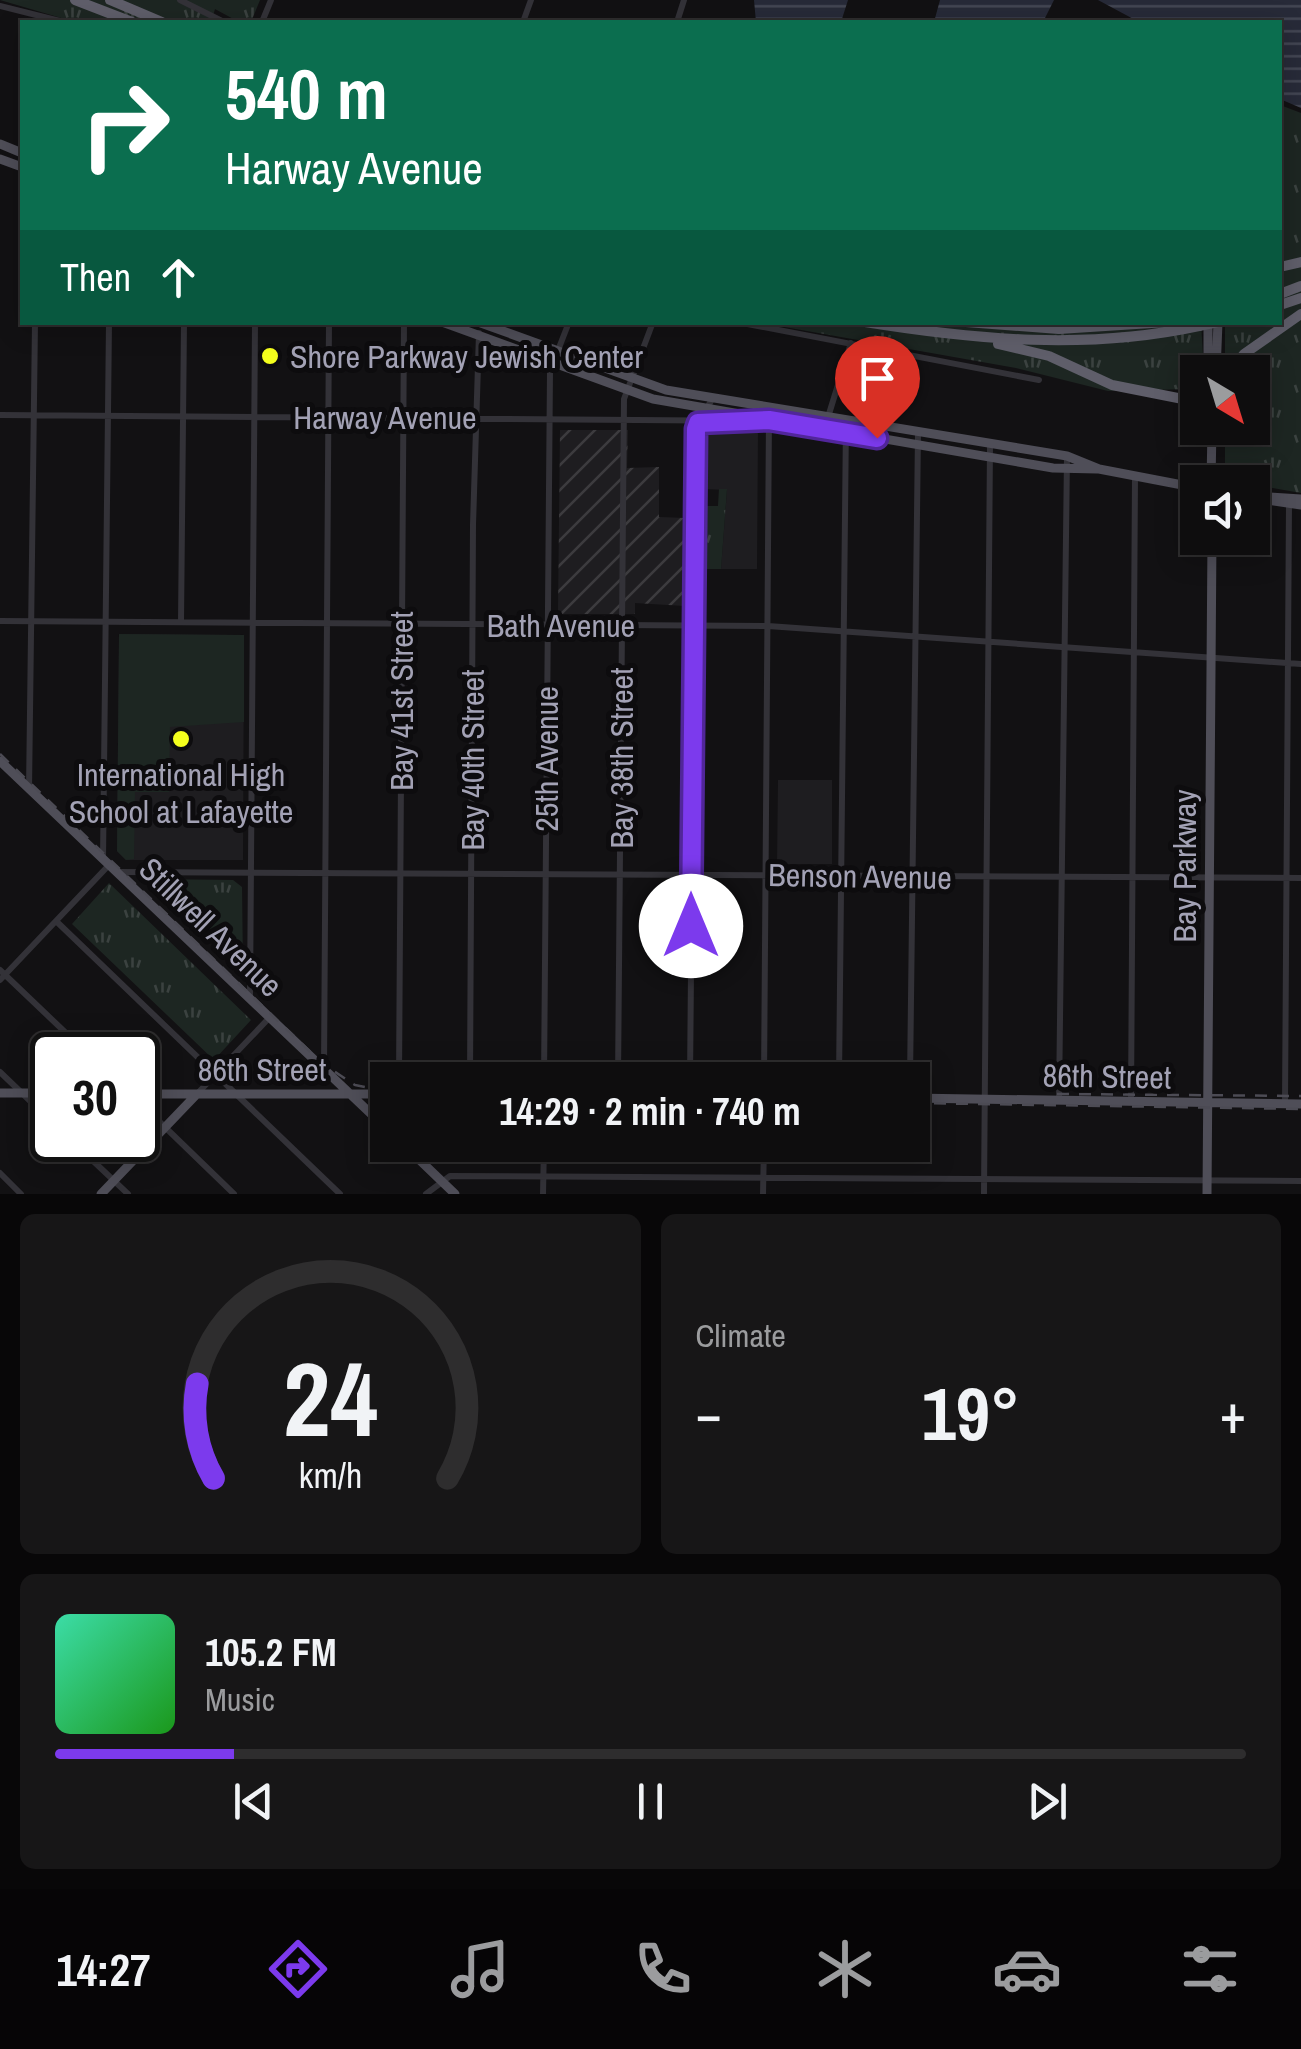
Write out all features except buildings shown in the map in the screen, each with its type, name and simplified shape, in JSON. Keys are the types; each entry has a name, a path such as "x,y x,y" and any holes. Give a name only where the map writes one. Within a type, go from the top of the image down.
{"highway":[{"path":"75,0 127,20"},
{"path":"110,0 158,20"},
{"path":"124,0 140,11"},
{"path":"1243,355 1301,314"},
{"path":"882,325 1027,350 1112,385 1180,399"},
{"path":"1006,325 1059,329 1121,325"},
{"path":"923,332 1099,341 1197,325"},
{"path":"1174,398 1180,396"}],"main road":[{"path":"450,325 626,392 704,410 844,434 990,445 1067,456 1100,469 1180,485"},
{"path":"487,325 631,380 846,421 990,457 1065,470 1100,469"},
{"path":"1203,325 1206,355"},
{"path":"1217,355 1218,325"},
{"path":"1270,499 1301,502"},
{"name":"Bay Parkway","path":"1207,1194 1212,555"},
{"name":"Stillwell Avenue","path":"0,762 370,1113"},
{"path":"0,1093 30,1093"},
{"name":"86th Street","path":"160,1094 370,1094"},
{"path":"100,1194 196,1095"},
{"name":"86th Street","path":"930,1098 1301,1104"},
{"path":"421,1162 455,1194"}],"street":[{"path":"180,0 220,20"},
{"path":"0,6 56,20"},
{"path":"30,790 35,325"},
{"path":"64,1032 2,975 110,866 109,325"},
{"path":"181,622 184,325"},
{"path":"250,998 255,325"},
{"path":"324,1069 329,325"},
{"name":"Bay 41st Street","path":"398,1062 404,325"},
{"name":"Bay 40th Street","path":"470,1062 474,418 481,325"},
{"name":"25th Avenue","path":"544,1062 549,418 552,364 568,325"},
{"name":"Bay 38th Street","path":"618,1062 624,419 626,392 652,325"},
{"path":"753,325 1038,380"},
{"path":"824,430 824,417 851,343"},
{"path":"690,1062 698,423 713,396"},
{"path":"764,1062 770,408"},
{"name":"Harway Avenue","path":"0,415 549,418 698,423 769,420"},
{"path":"840,1062 846,421"},
{"path":"910,1062 917,439"},
{"path":"984,1194 990,445"},
{"path":"1059,1100 1067,456"},
{"path":"1131,1102 1135,476"},
{"path":"1285,1104 1289,501"},
{"name":"Bath Avenue","path":"0,621 768,626 1301,664"},
{"name":"Benson Avenue","path":"110,866 325,872 1301,878"},
{"path":"56,921 340,1194"},
{"path":"196,1095 270,1017"},
{"path":"0,1072 30,1101"},
{"path":"160,1123 234,1194"},
{"path":"95,1162 128,1194"},
{"path":"543,1162 543,1194"},
{"path":"763,1194 764,1162"},
{"path":"0,1174 22,1194"},
{"path":"426,1194 440,1180 543,1175 1301,1180"}],"shaded area":[{"path":"560,430 628,430 627,468 659,467 659,517 685,518 685,606 635,603 635,614 558,614"},
{"path":"704,431 758,432 757,569 721,569 727,490 703,489"},
{"name":"International High School at Lafayette","path":"119,634 244,635 243,860 126,860 117,851"},
{"path":"778,780 832,780 832,864 777,864"}],"green space":[{"path":"0,0 260,0 252,20 235,20 215,9 212,20 68,20"},
{"path":"1282,106 1301,113 1301,493 1270,488 1270,465 1225,465 1225,445 1270,445 1270,355 1225,355 1225,325 1282,325"},
{"path":"773,325 1201,325 1203,355 1180,355 1180,389 1108,391 1016,368"},
{"path":"719,489 727,489 721,569 703,569 703,506 718,506"},
{"path":"119,634 244,635 244,722 170,727 169,792 135,792 134,859 126,860 117,851"},
{"path":"146,879 233,880 242,887 243,972"},
{"path":"109,883 251,1020 214,1060 72,924"}],"water":[{"path":"754,0 848,0 842,20 756,20"},
{"path":"940,0 1054,0 1044,20 935,20"},
{"path":"1098,0 1301,0 1301,108 1282,100 1282,20 1135,20"}],"railway":[{"path":"0,754 323,1064 355,1085 370,1088"},
{"path":"1057,1094 1301,1096"},
{"path":"930,1103 1301,1109"}],"place":[{"name":"Shore Parkway Jewish Center","path":"270,356"},
{"name":"International High School at Lafayette","path":"181,739"}],"route":[{"path":"691,926 698,423 755,424 769,420 877,438"}]}
